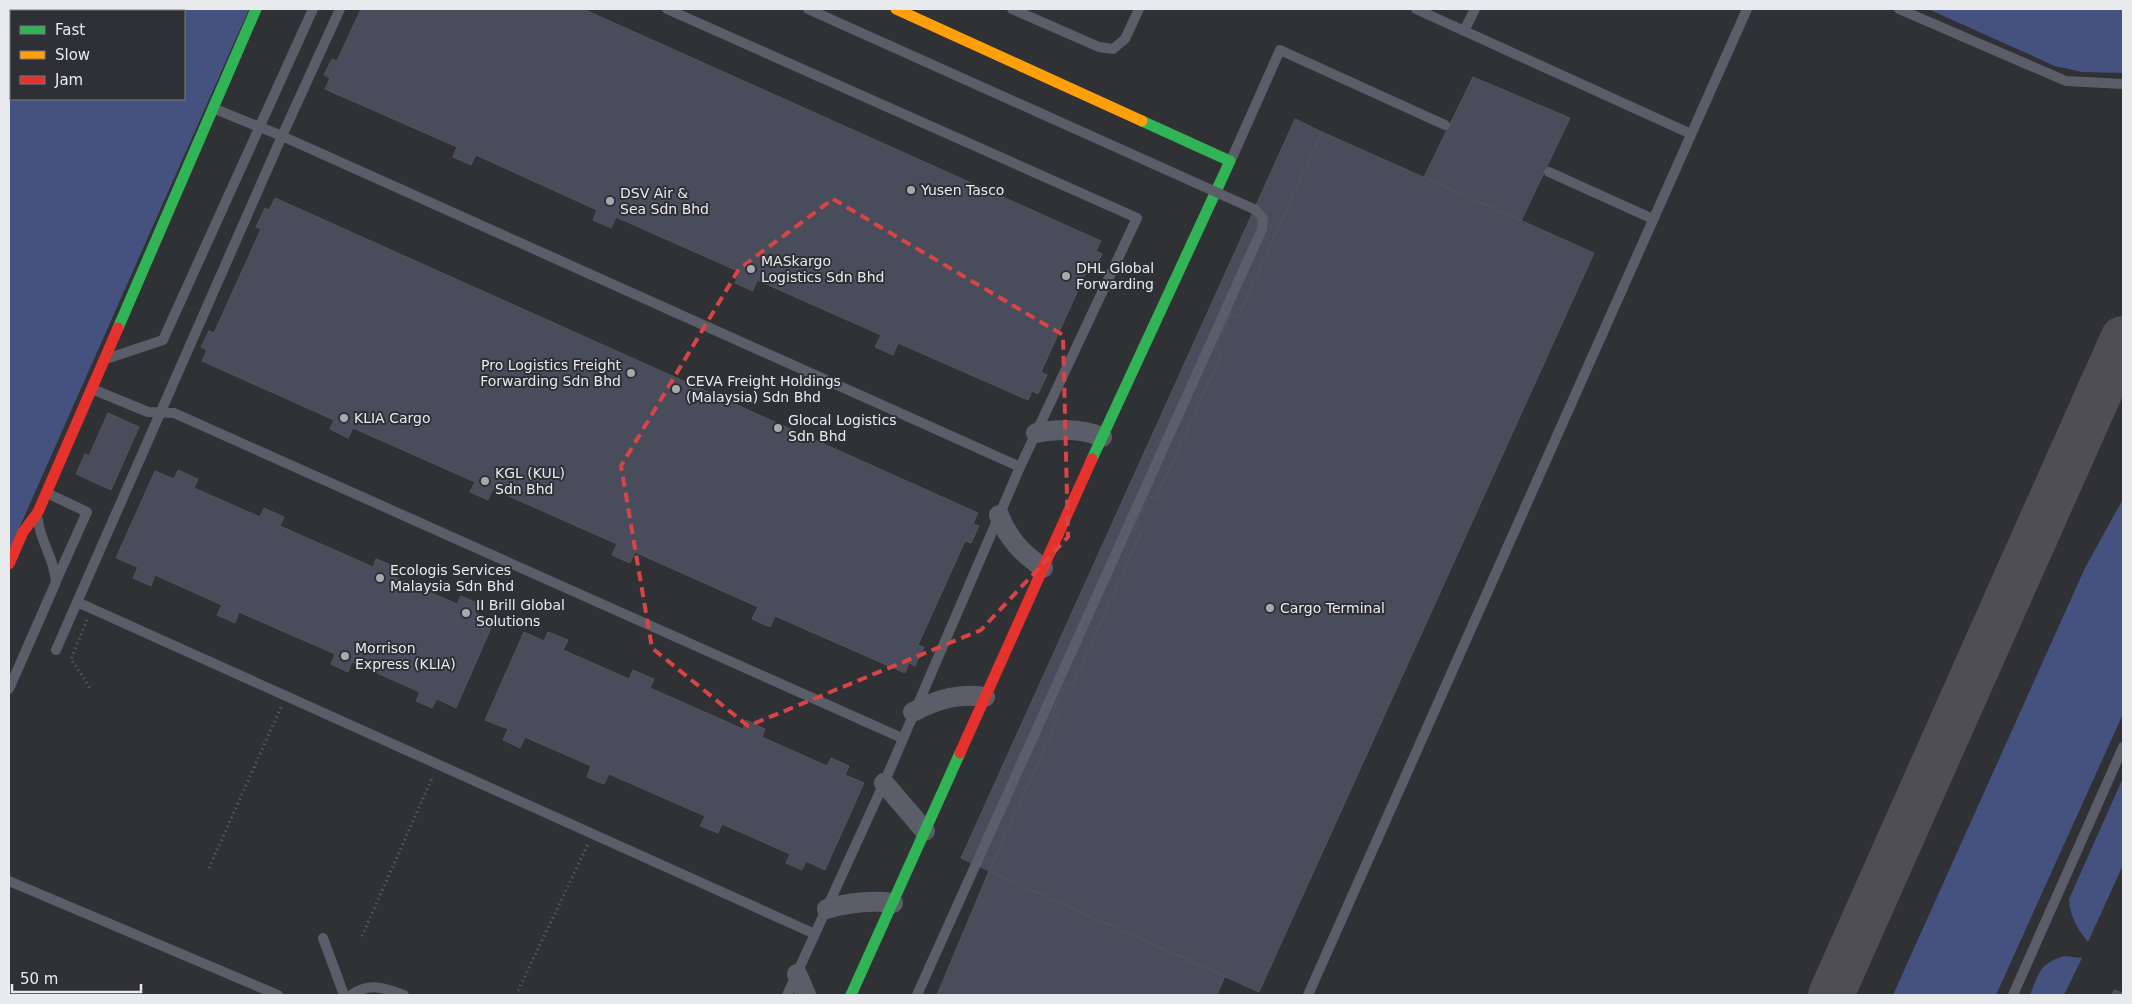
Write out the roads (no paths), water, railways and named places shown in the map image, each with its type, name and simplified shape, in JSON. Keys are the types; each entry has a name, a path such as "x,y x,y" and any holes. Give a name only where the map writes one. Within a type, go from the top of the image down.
{"street":[{"path":"9,564 22,532 38,512 256,9"},
{"path":"851,995 1102,437 1230,161 896,9"},
{"path":"1036,433 1070,429 1102,437"},
{"path":"999,515 1006,532 1018,548 1043,568"},
{"path":"913,712 932,702 951,696 967,694 985,697"},
{"path":"884,783 925,831"},
{"path":"827,909 850,902 871,900 893,903"},
{"path":"797,974 806,995"}],"lane":[{"path":"104,360 163,340 313,9"},
{"path":"57,650 282,136 340,9"},
{"path":"667,9 1137,218 1020,466 884,783 788,995"},
{"path":"808,9 1256,210 1263,219 1262,229 918,995"},
{"path":"1012,9 1099,47 1113,49 1125,39 1139,9"},
{"path":"1416,9 1691,134"},
{"path":"1464,31 1475,9"},
{"path":"1308,995 1746,9"},
{"path":"1899,9 2066,81 2123,84"},
{"path":"1230,161 1280,50 1445,125"},
{"path":"212,108 282,136 1020,466"},
{"path":"1549,172 1653,219"},
{"path":"91,389 148,412 174,413 902,738"},
{"path":"9,688 87,512 46,493"},
{"path":"38,512 39,528 54,566 56,582"},
{"path":"77,602 815,934"},
{"path":"2012,995 2123,747"},
{"path":"9,881 278,995"},
{"path":"323,938 344,995"},
{"path":"351,995 358,990 381,986 404,995"}],"place":[{"name":"Yusen Tasco","path":"911,190"},
{"name":"DSV Air & Sea Sdn Bhd","path":"610,201"},
{"name":"MASkargo Logistics Sdn Bhd","path":"751,269"},
{"name":"DHL Global Forwarding","path":"1066,276"},
{"name":"Pro Logistics Freight Forwarding Sdn Bhd","path":"631,373"},
{"name":"CEVA Freight Holdings (Malaysia) Sdn Bhd","path":"676,389"},
{"name":"KLIA Cargo","path":"344,418"},
{"name":"Glocal Logistics Sdn Bhd","path":"778,428"},
{"name":"KGL (KUL) Sdn Bhd","path":"485,481"},
{"name":"Ecologis Services Malaysia Sdn Bhd","path":"380,578"},
{"name":"Cargo Terminal","path":"1270,608"},
{"name":"II Brill Global Solutions","path":"466,613"},
{"name":"Morrison Express (KLIA)","path":"345,656"}]}
